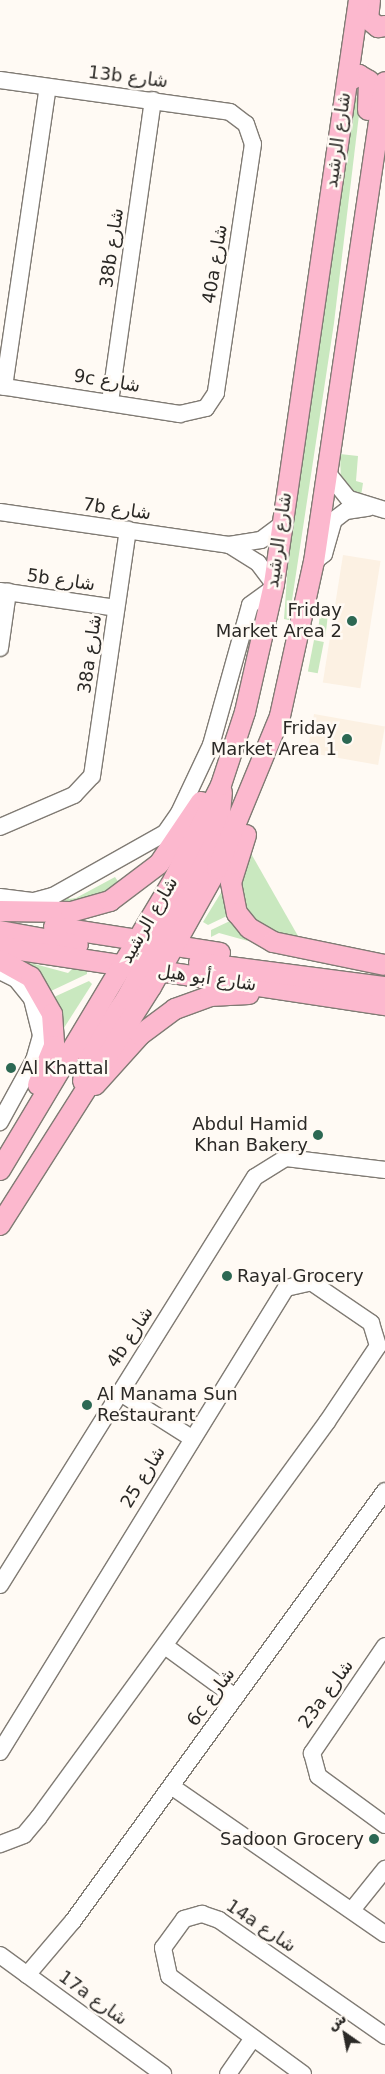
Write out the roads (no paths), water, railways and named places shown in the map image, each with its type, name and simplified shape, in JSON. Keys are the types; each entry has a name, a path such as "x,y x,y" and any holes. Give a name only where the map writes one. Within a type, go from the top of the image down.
{"main road":[{"name":"شارع الرشيد","path":"149,956 219,825 221,785 245,712 274,586 359,0"},
{"path":"370,0 368,18 378,27 385,26"},
{"path":"347,82 359,75 371,87 352,210 359,242"},
{"name":"شارع الرشيد","path":"0,1170 30,1120 149,956 217,869 249,798 295,664 314,562 359,242 385,82"},
{"path":"0,911 72,912 129,890 159,864 202,800 221,785"},
{"path":"249,798 249,826 231,883 234,904 243,922 273,942 385,965"},
{"name":"شارع أبو هيل","path":"0,919 323,996 385,1005"},
{"path":"0,931 149,956 385,987"},
{"name":"شارع أبو هيل","path":"0,947 149,956 385,976"},
{"path":"84,1089 82,1076 90,1052 149,956"},
{"path":"0,960 31,977 52,1014 54,1046 30,1103 30,1120"},
{"path":"0,1225 84,1089 108,1075 151,1025 192,1001 228,994 306,1001 323,996"}],"street":[{"name":"13b شارع","path":"0,80 230,112 246,124"},
{"path":"2,387 48,87"},
{"name":"38b شارع","path":"110,402 153,100"},
{"name":"40a شارع","path":"206,408 216,394 253,144 246,124"},
{"name":"9c شارع","path":"2,387 189,415 206,408"},
{"path":"326,471 341,492 368,508"},
{"path":"314,562 324,554 334,520 346,511 368,508 385,510"},
{"name":"7b شارع","path":"0,512 229,545 261,540 282,524"},
{"name":"38a شارع","path":"0,827 56,804 89,782 128,530"},
{"name":"7b شارع","path":"229,545 254,559 274,586"},
{"path":"0,897 34,900 53,896 165,833 179,813 211,745 250,605 274,586"},
{"path":"0,648 4,592"},
{"name":"5b شارع","path":"4,592 116,608"},
{"path":"0,971 16,979 32,999 41,1036 34,1060 0,1122"},
{"name":"4b شارع","path":"0,1585 248,1186 267,1166 295,1158 385,1170"},
{"name":"شارع 25","path":"0,1752 190,1437 280,1296 293,1283 320,1286 371,1323 378,1338 379,1358 24,1835 0,1844"},
{"path":"119,1392 190,1437"},
{"name":"6c شارع","path":"32,1978 385,1491"},
{"path":"165,1646 235,1697"},
{"name":"23a شارع","path":"385,1646 312,1753 318,1776 385,1825"},
{"path":"174,1782 385,1934"},
{"path":"356,1913 385,1868"},
{"path":"356,1913 385,1878"},
{"name":"14a شارع","path":"303,2074 176,1982 164,1968 163,1948 184,1919 202,1914 219,1920 383,2030"},
{"name":"17a شارع","path":"0,1955 163,2074"},
{"path":"228,2074 253,2038"}],"place":[{"name":"Friday Market Area 2","path":"352,621"},
{"name":"Friday Market Area 1","path":"347,739"},
{"name":"Al Khattal","path":"11,1068"},
{"name":"Abdul Hamid Khan Bakery","path":"318,1135"},
{"name":"Rayal Grocery","path":"227,1276"},
{"name":"Al Manama Sun Restaurant","path":"87,1405"},
{"name":"Sadoon Grocery","path":"374,1839"}]}
